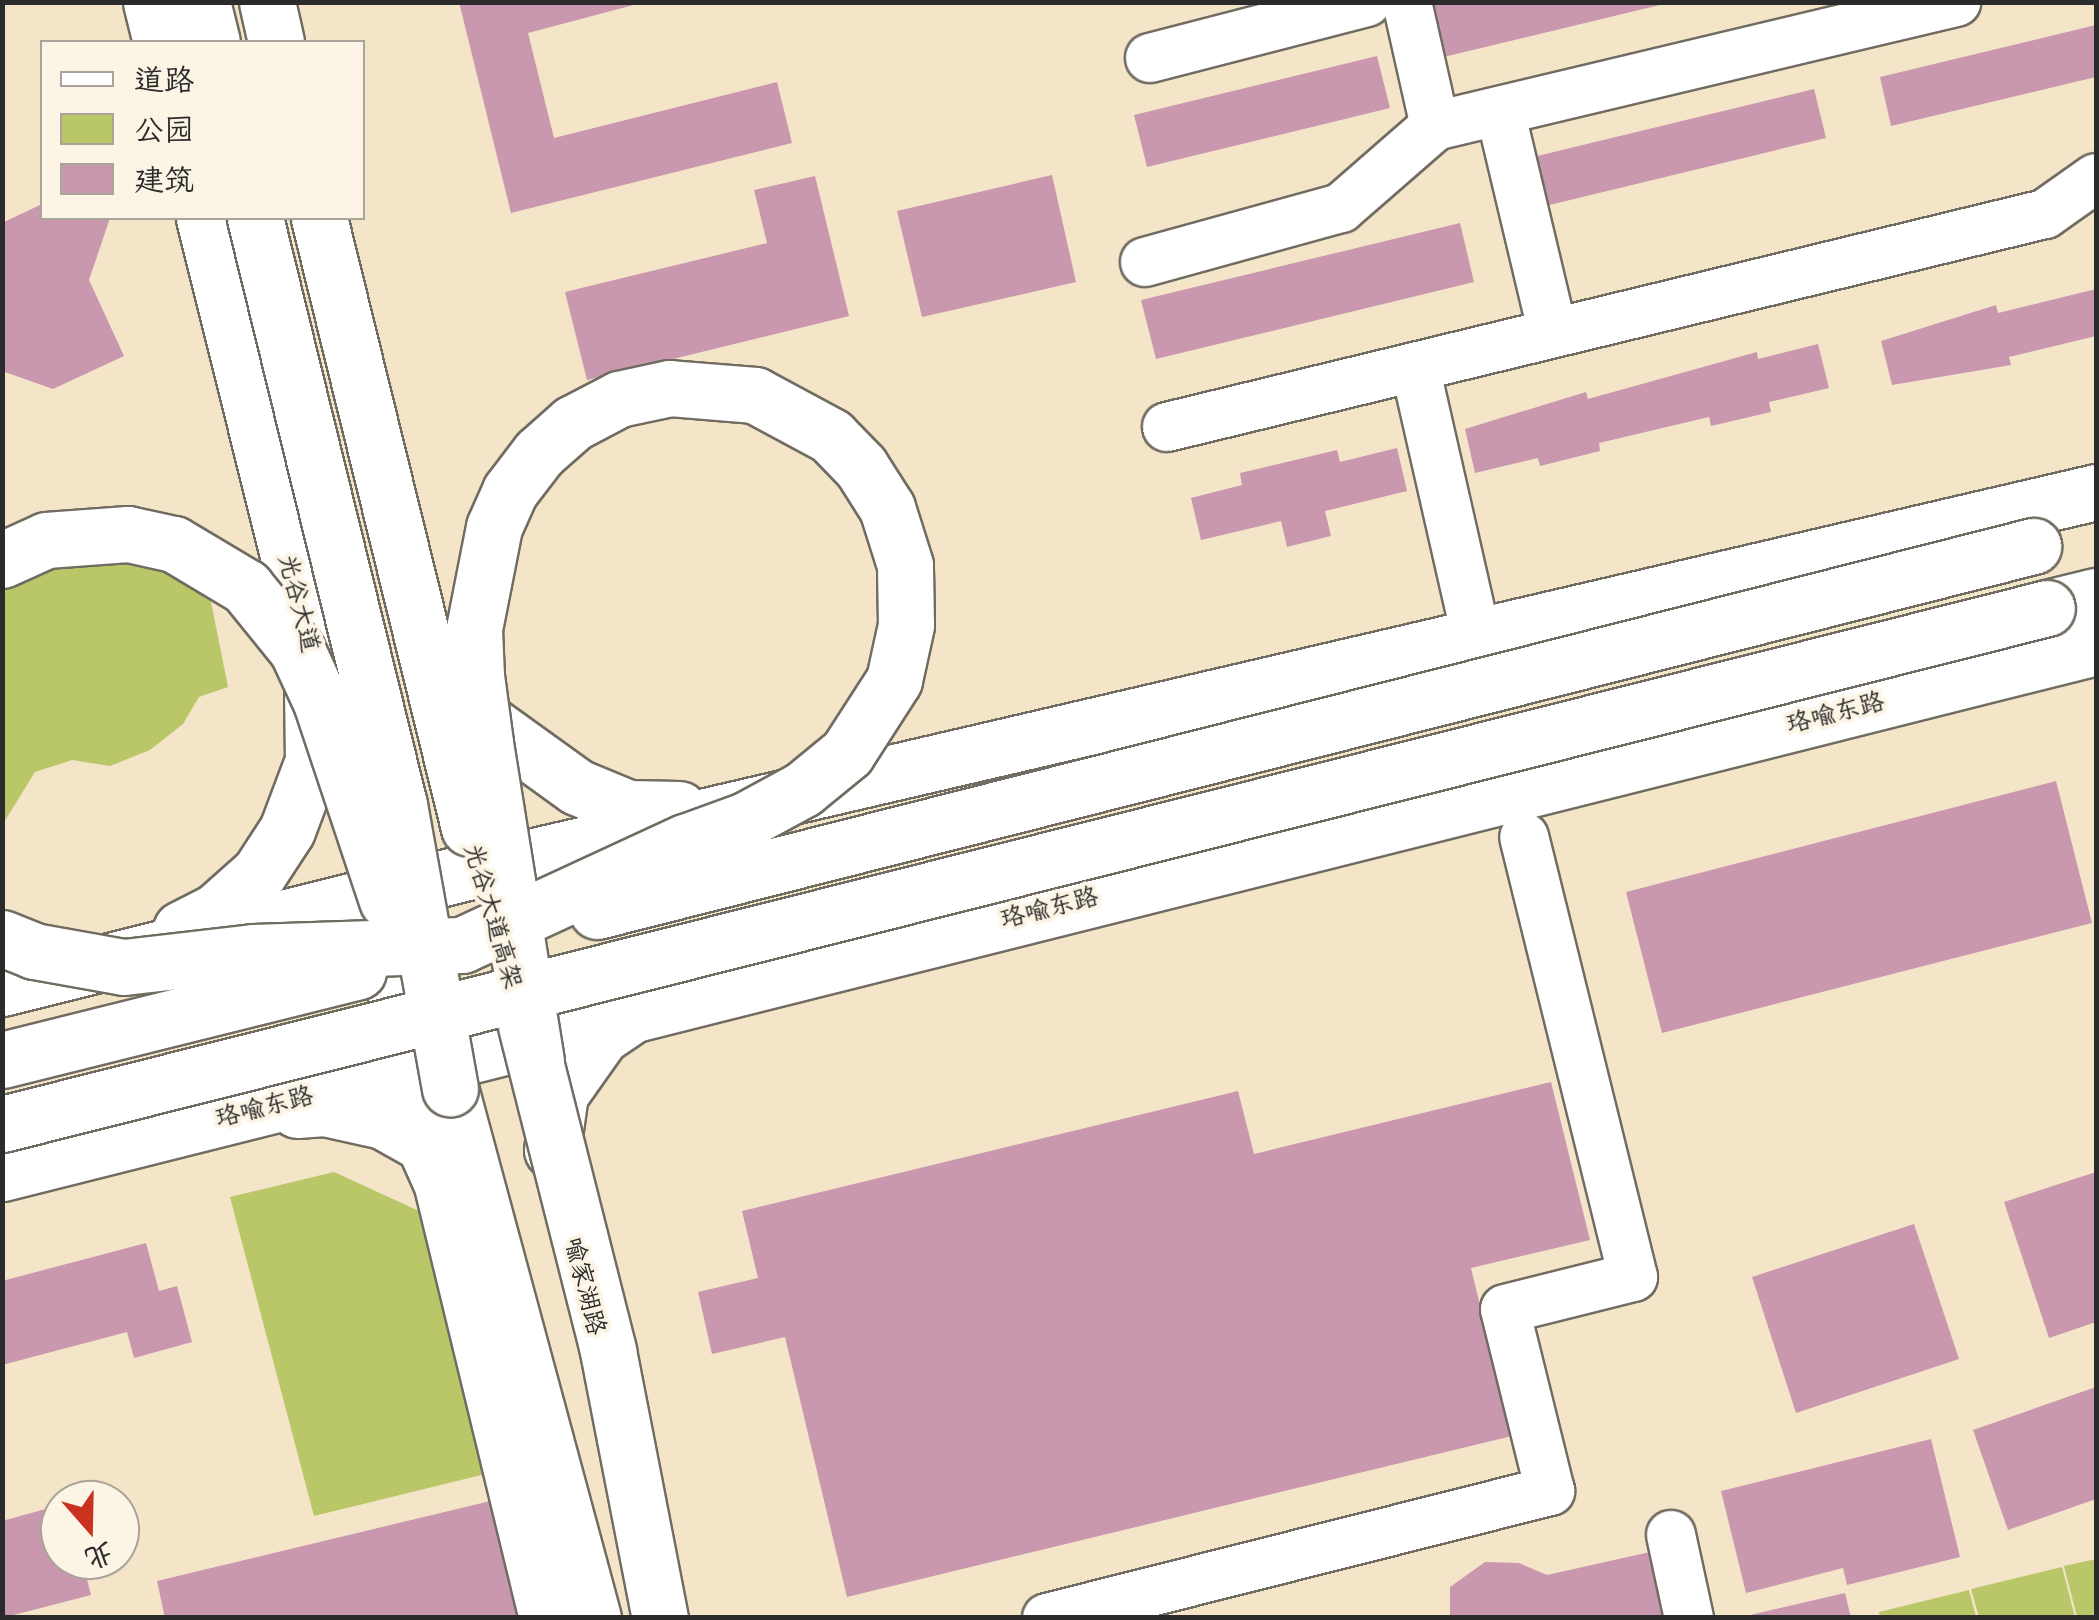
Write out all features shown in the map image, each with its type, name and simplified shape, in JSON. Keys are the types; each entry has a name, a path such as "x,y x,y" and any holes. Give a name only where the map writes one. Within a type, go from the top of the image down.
{"main road":[{"path":"151,2 160,40"},
{"path":"202,2 212,40"},
{"path":"266,2 276,40"},
{"path":"277,2 286,40"},
{"path":"306,2 310,40"},
{"name":"光谷大道","path":"204,220 394,988 431,1078"},
{"path":"255,220 399,805 440,1180 547,1618"},
{"path":"329,235 426,621 473,712 534,760 628,808 732,810"},
{"name":"光谷大道高架","path":"329,235 448,752 608,1351 664,1618"},
{"path":"2,938 34,951 124,967 253,952 483,950 513,922 530,914 548,906 634,866 685,842 746,820 803,789 847,753 874,718 894,680 906,625 905,565 887,508 831,436 755,395 670,388 619,399 573,423 538,452 510,491 484,559 475,660 485,743 512,912 515,930 518,949 530,1050"},
{"path":"2,988 483,868 2096,492"},
{"path":"2,1060 483,950 2096,527"},
{"path":"2,560 85,532 143,538 216,565 271,614 296,650 341,748 431,1078 593,1618"},
{"path":"2,1124 2072,602"},
{"name":"喻家湖路","path":"426,621 483,868 483,950 530,1050 664,1618"},
{"path":"129,956 215,912 260,873 287,830 313,762 311,646"},
{"name":"珞喻东路","path":"2,1173 224,1116 431,1078 530,1050 640,1009 2096,647"},
{"path":"552,1150 560,1094 578,1063 602,1036 640,1009"},
{"path":"224,1116 324,1108 382,1121 424,1144 440,1180"}],"street":[{"path":"1150,58 1367,2"},
{"path":"1406,2 1436,126"},
{"path":"1145,262 1340,208 1436,126 1956,2"},
{"path":"1500,111 1553,334"},
{"path":"1167,427 2045,214 2096,178"},
{"path":"1415,367 1476,636"},
{"path":"1046,1618 1550,1492 1505,1309 1634,1277 1524,837"},
{"path":"1672,1535 1689,1618"}],"green space":[{"path":"3,540 201,552 228,687 199,697 183,724 150,750 110,766 72,760 35,772 3,824"},
{"path":"334,1172 419,1211 465,1270 514,1467 314,1516 230,1197"},
{"path":"2096,1559 2096,1617 2077,1617 2064,1566"},
{"path":"2062,1567 2075,1617 1979,1617 1971,1589"},
{"path":"1969,1590 1976,1617 1880,1617 1879,1612"}],"building":[{"path":"459,2 645,2 528,33 554,138 777,82 792,143 511,213"},
{"path":"1424,2 1664,2 1664,4 1431,60"},
{"path":"2096,25 2096,77 1891,126 1880,77"},
{"path":"1377,56 1390,108 1147,167 1134,115"},
{"path":"1814,89 1826,138 1541,207 1529,158"},
{"path":"1052,175 1076,282 922,317 897,211"},
{"path":"815,176 849,316 587,380 565,292 767,243 754,190"},
{"path":"40,205 40,220 109,220 89,280 124,356 53,389 2,371 2,223"},
{"path":"1460,223 1474,282 1156,359 1141,300"},
{"path":"2096,289 2096,336 2009,357 2011,365 1892,385 1881,341 1996,305 1998,313"},
{"path":"1818,344 1829,388 1769,402 1771,412 1711,426 1709,417 1599,443 1600,451 1540,466 1538,458 1475,473 1465,429 1586,392 1588,399 1757,352 1758,359"},
{"path":"1397,448 1407,491 1325,511 1331,536 1287,547 1281,521 1201,540 1191,498 1242,485 1240,473 1337,450 1340,462"},
{"path":"2056,781 2092,923 1662,1033 1626,892"},
{"path":"1551,1082 1590,1240 1471,1268 1512,1436 847,1597 785,1337 712,1354 698,1292 758,1278 742,1211 1238,1091 1254,1154"},
{"path":"2096,1172 2096,1322 2049,1338 2004,1202"},
{"path":"1914,1224 1959,1359 1796,1413 1752,1277"},
{"path":"146,1243 159,1291 177,1286 192,1342 134,1358 127,1332 2,1365 2,1281"},
{"path":"2096,1387 2096,1499 2008,1530 1973,1430"},
{"path":"1931,1439 1960,1557 1847,1585 1843,1568 1746,1593 1721,1491"},
{"path":"507,1497 536,1618 165,1618 157,1581"},
{"path":"40,1511 40,1580 87,1580 91,1595 2,1618 2,1521"},
{"path":"1650,1552 1665,1618 1450,1618 1450,1587 1485,1562 1519,1563 1547,1575"},
{"path":"1845,1593 1851,1618 1746,1618 1746,1616"}]}
